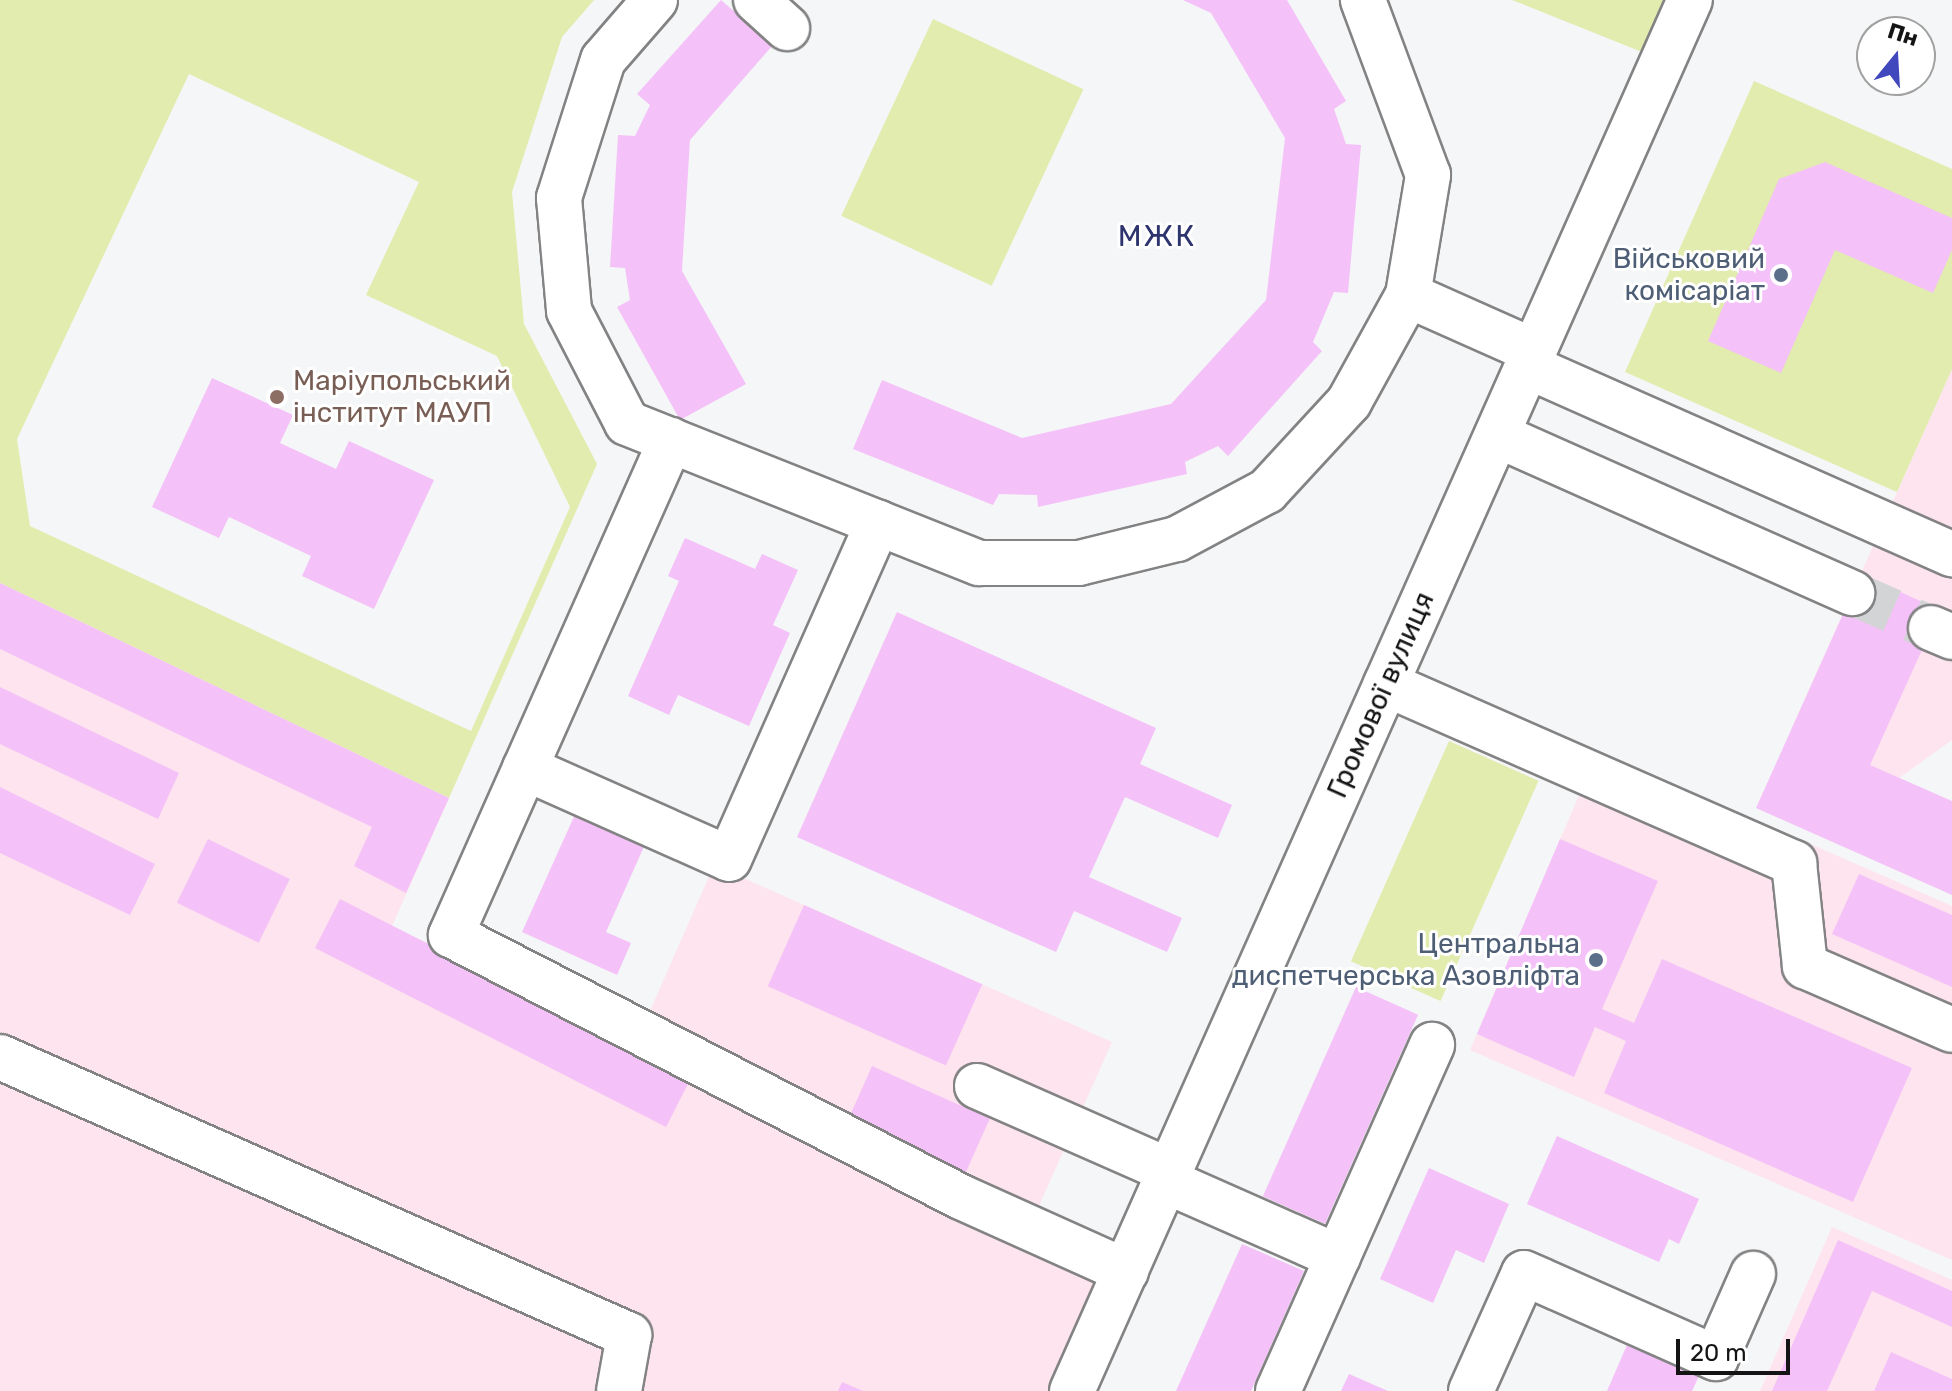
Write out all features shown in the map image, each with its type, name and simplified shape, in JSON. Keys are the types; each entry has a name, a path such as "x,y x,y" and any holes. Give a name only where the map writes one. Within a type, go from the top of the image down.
{"street":[{"path":"655,0 603,60 559,198 569,311 627,423 979,563 1079,563 1177,539 1267,491 1349,402 1408,295 1428,175 1363,0"},
{"name":"Громової вулиця","path":"1072,1391 1690,0"},
{"path":"1408,295 1530,359 1952,554"},
{"path":"1497,435 1852,593"},
{"path":"671,440 451,935 961,1197 1126,1271"},
{"path":"525,768 729,859 878,522"},
{"path":"1386,684 1794,863 1805,966 1952,1030"},
{"path":"1278,1391 1432,1045"},
{"path":"0,1057 629,1335 619,1391"},
{"path":"977,1086 1338,1257"},
{"path":"1471,1391 1524,1273 1716,1358 1753,1274"}],"shaded area":[{"path":"1952,369 1952,740 1899,778 1791,730"},
{"path":"0,583 449,798 392,926 1103,1279 1052,1391 0,1391"},
{"path":"1598,751 1952,906 1952,1260 1470,1050"},
{"path":"714,865 1112,1042 1038,1208 847,1123 646,1020"},
{"path":"1832,1227 1952,1280 1952,1391 1760,1391"}],"green space":[{"path":"0,0 594,0 562,37 512,192 524,324 597,464 449,798 0,583","holes":["189,74 419,182 366,295 497,356 570,507 471,731 30,526 17,439"]},
{"path":"1512,0 1671,0 1647,54"},
{"path":"933,19 1083,89 992,286 841,216"},
{"path":"1754,81 1952,169 1952,369 1897,492 1625,372"},
{"path":"1449,741 1539,781 1441,1001 1351,961"}],"building":[{"path":"721,0 773,45 690,140 682,271 746,384 680,420 617,307 630,300 625,268 610,267 618,135 635,136 650,105 637,94"},
{"path":"1183,0 1287,0 1346,101 1334,109 1346,144 1361,145 1348,293 1334,292 1313,342 1322,351 1228,456 1218,446 1185,462 1187,474 1038,507 1037,495 999,494 993,505 853,449 882,380 1022,438 1171,404 1266,300 1285,138 1211,13"},
{"path":"1825,162 1952,218 1952,250 1933,293 1835,250 1781,373 1708,341 1779,179"},
{"path":"212,378 293,415 280,443 336,469 349,441 434,480 374,609 302,576 311,556 229,517 219,538 152,507"},
{"path":"685,538 755,569 762,554 798,570 773,625 790,633 749,726 678,695 669,715 628,696 679,581 668,576"},
{"path":"1861,574 1940,610 1870,765 1952,801 1952,895 1756,808"},
{"path":"0,583 449,798 406,893 354,866 372,827 0,649"},
{"path":"897,612 1156,728 1140,764 1232,805 1218,838 1125,797 1089,877 1182,918 1167,952 1074,911 1056,952 797,837"},
{"path":"0,687 179,773 158,819 0,744"},
{"path":"0,787 155,864 130,915 0,853"},
{"path":"577,810 646,842 606,932 631,943 617,975 522,932"},
{"path":"208,839 290,879 259,943 177,903"},
{"path":"1560,839 1658,881 1602,1009 1634,1023 1662,959 1912,1068 1853,1202 1604,1093 1626,1041 1595,1027 1574,1077 1477,1034"},
{"path":"1859,874 1952,915 1952,987 1832,934"},
{"path":"340,899 691,1078 666,1127 315,948"},
{"path":"804,905 982,984 946,1066 768,986"},
{"path":"1356,987 1418,1015 1325,1224 1263,1196"},
{"path":"872,1066 990,1118 965,1175 847,1123"},
{"path":"1557,1136 1699,1199 1679,1244 1669,1239 1659,1262 1527,1204"},
{"path":"1429,1168 1509,1204 1484,1263 1456,1250 1433,1303 1380,1279"},
{"path":"1838,1240 1952,1291 1952,1327 1872,1291 1827,1391 1772,1391"},
{"path":"1242,1244 1304,1271 1251,1391 1176,1391"},
{"path":"1627,1345 1699,1376 1692,1391 1607,1391"},
{"path":"1891,1352 1952,1379 1952,1391 1874,1391"},
{"path":"1349,1374 1388,1391 1341,1391"},
{"path":"842,1382 863,1391 838,1391"}],"tunnel":[{"path":"1852,593 1931,628"}],"place":[{"name":"Військовий комісаріат","path":"1781,275"},
{"name":"Маріупольський інститут МАУП","path":"277,397"},
{"name":"Центральна диспетчерська Азовліфта","path":"1596,960"}],"district":[{"name":"МЖК","path":"1157,236"}]}
